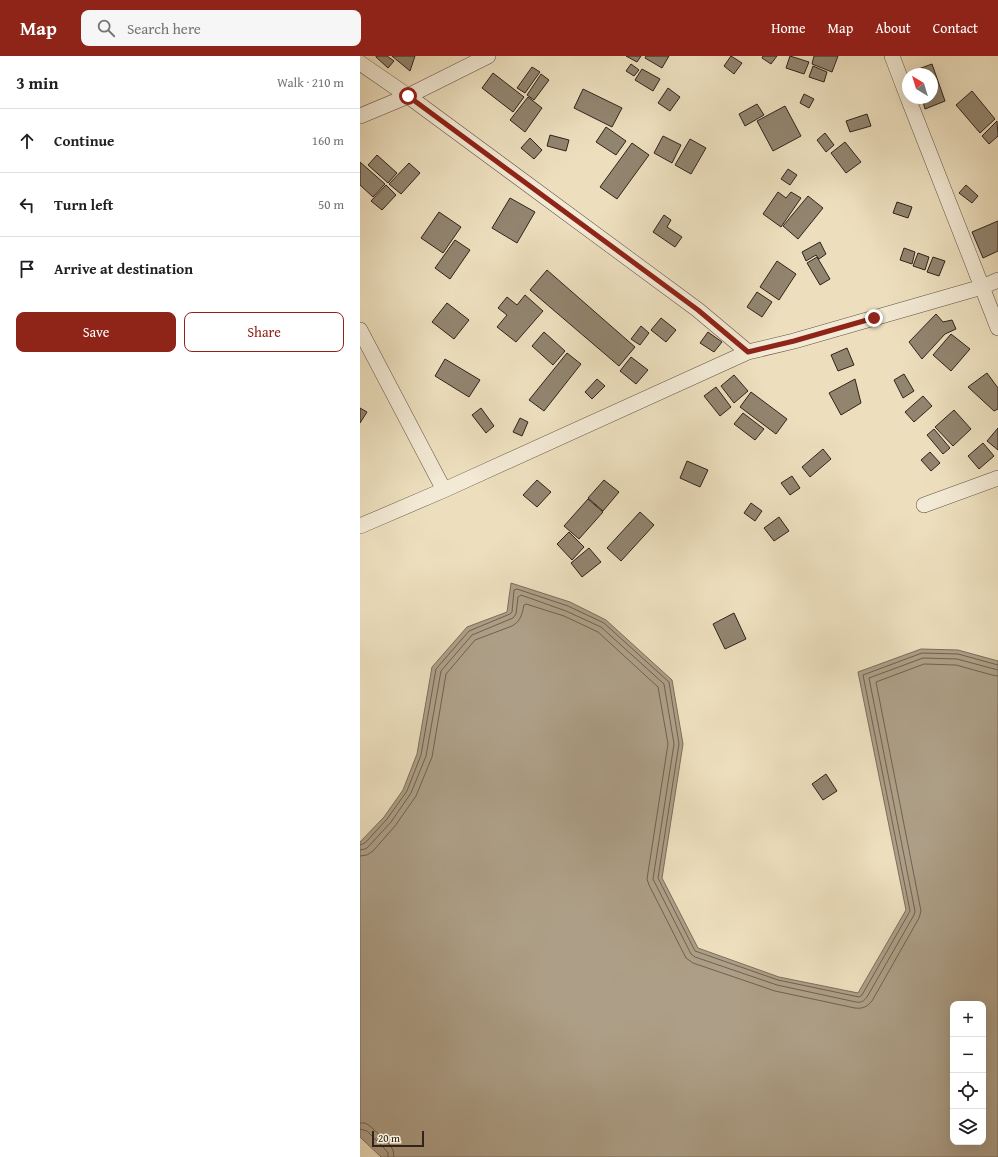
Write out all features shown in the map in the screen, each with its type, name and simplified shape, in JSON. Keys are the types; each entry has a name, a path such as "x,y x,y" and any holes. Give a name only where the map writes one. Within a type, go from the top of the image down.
{"street":[{"path":"360,116 408,96 488,56"},
{"path":"892,56 902,82"},
{"path":"360,63 408,96 698,310 748,352"},
{"path":"910,104 998,328"},
{"path":"361,525 444,490 748,352 794,341 982,287 998,280"},
{"path":"360,330 444,490"},
{"path":"924,505 998,478"}],"water":[{"path":"511,583 570,602 606,620 672,680 683,744 662,878 698,948 779,977 858,993 906,910 858,672 921,649 958,650 998,661 998,1157 381,1157 360,1137 360,842 384,817 403,790 417,754 432,667 467,627 507,612"}],"building":[{"path":"376,56 387,56 394,61 388,68"},
{"path":"392,56 415,56 410,71"},
{"path":"626,56 641,56 637,62"},
{"path":"646,56 669,56 662,68 645,58"},
{"path":"731,56 742,63 734,74 724,66"},
{"path":"763,56 777,56 771,64 762,58"},
{"path":"790,56 809,62 804,74 786,68"},
{"path":"814,56 838,56 832,72 812,64"},
{"path":"631,64 639,70 634,76 626,71"},
{"path":"932,64 933,68 921,68"},
{"path":"813,66 827,72 824,82 809,77"},
{"path":"532,67 540,72 525,93 517,88"},
{"path":"642,69 660,79 653,91 635,80"},
{"path":"493,73 524,97 513,112 482,88"},
{"path":"541,74 549,80 534,100 527,95"},
{"path":"938,81 945,101 938,104"},
{"path":"668,88 680,97 670,111 658,103"},
{"path":"583,89 622,108 612,127 574,108"},
{"path":"972,91 995,119 980,133 956,105"},
{"path":"804,94 814,99 809,108 800,103"},
{"path":"528,97 542,108 525,132 510,120"},
{"path":"757,104 764,115 745,126 739,114"},
{"path":"924,104 938,104 925,109"},
{"path":"785,106 801,136 773,151 757,121"},
{"path":"867,114 871,126 850,132 846,121"},
{"path":"997,121 998,136 989,144 982,136"},
{"path":"606,127 626,141 616,155 596,142"},
{"path":"825,133 834,145 826,152 817,140"},
{"path":"550,135 569,140 566,151 547,146"},
{"path":"663,136 681,145 672,163 654,153"},
{"path":"530,138 542,150 534,159 521,148"},
{"path":"690,139 706,148 691,174 675,165"},
{"path":"845,142 861,162 846,173 831,153"},
{"path":"632,143 649,155 617,199 600,187"},
{"path":"377,155 397,173 388,183 368,165"},
{"path":"360,162 385,184 373,197 360,185"},
{"path":"409,163 420,173 401,194 389,184"},
{"path":"788,169 797,175 790,185 781,179"},
{"path":"386,185 396,195 382,210 371,201"},
{"path":"966,185 978,196 972,203 959,193"},
{"path":"778,192 786,198 791,192 801,198 781,227 763,214"},
{"path":"808,196 823,208 798,239 783,226"},
{"path":"510,198 535,212 517,243 492,228"},
{"path":"897,202 912,207 908,218 893,213"},
{"path":"439,212 461,227 443,253 421,238"},
{"path":"664,215 671,220 667,227 682,237 675,247 653,232"},
{"path":"998,221 998,251 983,258 972,232"},
{"path":"455,240 470,250 450,279 435,268"},
{"path":"820,242 826,254 819,259 816,255 806,261 802,252"},
{"path":"904,248 915,252 912,264 900,260"},
{"path":"918,253 929,257 925,270 913,266"},
{"path":"817,257 830,279 820,285 807,263"},
{"path":"933,257 945,261 939,276 927,272"},
{"path":"777,261 796,274 779,300 760,287"},
{"path":"547,270 635,347 619,366 530,290"},
{"path":"757,292 772,302 762,317 747,307"},
{"path":"525,295 543,311 516,342 497,327 507,315 498,308 507,297 517,305"},
{"path":"447,303 469,320 454,339 432,322"},
{"path":"936,314 943,322 952,320 956,329 945,334 922,359 909,342"},
{"path":"661,318 676,330 666,342 651,330"},
{"path":"641,326 649,333 640,345 631,339"},
{"path":"544,332 565,351 553,365 532,346"},
{"path":"708,332 722,342 714,352 700,343"},
{"path":"951,334 970,349 951,371 933,355"},
{"path":"847,348 854,365 838,371 831,355"},
{"path":"567,353 581,364 544,411 529,400"},
{"path":"631,357 648,370 636,384 620,371"},
{"path":"445,359 480,380 469,397 435,376"},
{"path":"987,373 998,388 998,409 994,411 968,387"},
{"path":"904,374 914,391 903,398 894,380"},
{"path":"734,375 748,391 734,403 721,386"},
{"path":"597,379 605,386 592,399 585,392"},
{"path":"855,379 861,403 841,415 829,393"},
{"path":"716,387 731,407 720,416 704,396"},
{"path":"751,392 787,419 776,434 740,407"},
{"path":"923,396 932,406 914,422 905,412"},
{"path":"360,408 367,412 360,423"},
{"path":"481,408 494,426 486,433 472,415"},
{"path":"954,410 971,429 953,446 935,427"},
{"path":"743,413 764,429 755,440 734,424"},
{"path":"520,418 528,422 522,436 513,432"},
{"path":"998,428 998,450 987,441"},
{"path":"934,429 950,448 943,454 927,435"},
{"path":"983,443 994,456 979,469 968,456"},
{"path":"823,449 831,459 810,477 802,467"},
{"path":"930,452 940,463 931,471 921,460"},
{"path":"687,461 708,470 700,487 680,478"},
{"path":"792,476 800,488 790,495 781,483"},
{"path":"537,480 551,492 537,507 523,495"},
{"path":"604,480 619,492 603,511 588,498"},
{"path":"588,499 603,512 579,539 564,526"},
{"path":"751,503 762,511 755,521 744,513"},
{"path":"640,512 654,525 621,561 607,548"},
{"path":"779,517 789,531 774,541 764,528"},
{"path":"569,532 584,547 572,560 557,544"},
{"path":"589,548 601,562 582,577 571,563"},
{"path":"734,613 746,639 725,649 713,624"},
{"path":"826,774 837,791 823,800 812,784"}],"route":[{"path":"408,96 698,310 748,352 794,341 874,318"}]}
